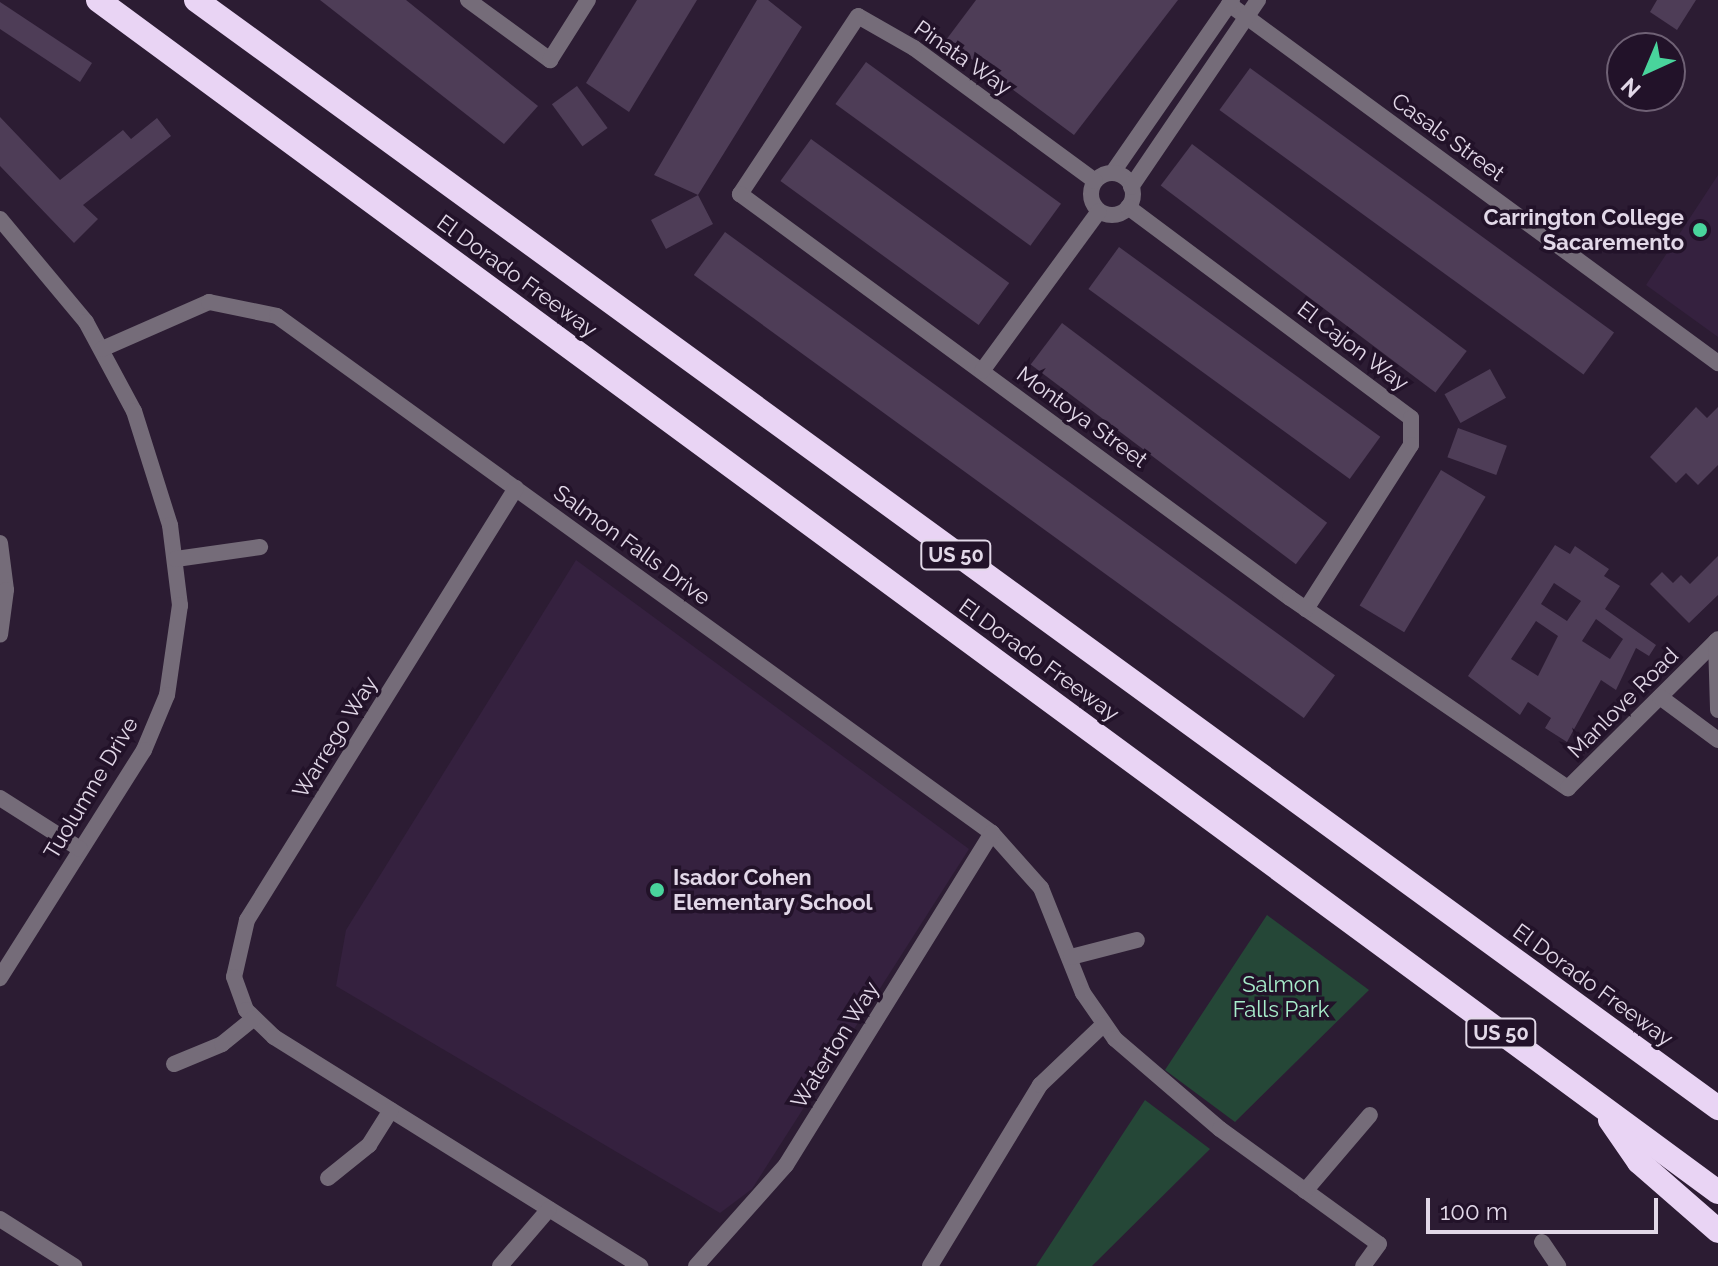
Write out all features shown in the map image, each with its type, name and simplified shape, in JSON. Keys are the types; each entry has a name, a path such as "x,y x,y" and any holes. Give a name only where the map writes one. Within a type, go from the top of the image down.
{"highway":[{"name":"El Dorado Freeway","path":"98,0 1718,1192"},
{"name":"El Dorado Freeway","path":"196,0 1718,1108"},
{"path":"1599,1105 1639,1162 1718,1231"}],"street":[{"path":"468,0 550,60 588,0"},
{"path":"1230,2 1113,172 1095,181 1091,197 1099,211 1111,215 1128,207 1131,187 1258,0"},
{"name":"Casals Street","path":"1230,2 1246,17 1718,363"},
{"name":"Pinata Way","path":"740,194 858,16 914,48 1095,181"},
{"path":"1113,172 1131,187"},
{"name":"Montoya Street","path":"740,194 1306,609 1399,672"},
{"name":"El Cajon Way","path":"1128,207 1411,418 1411,445 1306,609"},
{"path":"982,371 1099,211"},
{"name":"Tuolumne Drive","path":"0,219 102,349 149,448 176,559 179,635 167,695 144,750 0,978"},
{"name":"Salmon Falls Drive","path":"102,349 186,307 255,307 516,488 992,833 1041,888 1103,1025 1200,1113 1379,1244 1363,1266"},
{"name":"Warrego Way","path":"253,1019 234,977 241,930 516,488"},
{"path":"0,543 6,590 0,635"},
{"path":"176,559 260,547"},
{"path":"1717,640 1718,710"},
{"name":"Manlove Road","path":"1399,672 1568,788 1717,640"},
{"path":"1660,697 1718,740"},
{"path":"0,798 80,849"},
{"name":"Waterton Way","path":"696,1266 786,1165 992,833"},
{"path":"1071,957 1137,940"},
{"path":"174,1064 222,1044 253,1019 391,1110 640,1266"},
{"path":"930,1266 1040,1085 1103,1025"},
{"path":"328,1178 369,1145 391,1110"},
{"path":"1305,1191 1370,1115"},
{"path":"500,1266 549,1209"},
{"path":"0,1219 74,1266"},
{"path":"1542,1242 1558,1266"}],"shaded area":[{"name":"Carrington College Sacaremento","path":"1718,175 1718,337 1646,285"},
{"name":"Isador Cohen Elementary School","path":"576,560 969,849 752,1189 720,1213 336,986 346,930"}],"green space":[{"name":"Salmon Falls Park","path":"1267,915 1369,990 1235,1122 1165,1070"},
{"path":"1145,1100 1210,1149 1092,1266 1036,1266"}],"building":[{"path":"320,0 406,0 538,106 504,144"},
{"path":"637,0 697,0 629,112 586,83"},
{"path":"757,0 768,0 802,27 698,195 654,175"},
{"path":"976,0 1178,0 1074,135 946,40"},
{"path":"1657,0 1696,0 1677,30 1650,12"},
{"path":"0,2 92,63 80,82 0,29"},
{"path":"866,62 1061,204 1030,246 835,104"},
{"path":"1250,68 1614,333 1583,375 1219,110"},
{"path":"577,86 608,128 582,146 552,104"},
{"path":"0,117 60,180 123,130 131,139 157,118 171,136 83,205 98,219 74,243 0,166"},
{"path":"811,139 1009,283 979,325 780,181"},
{"path":"1192,144 1467,351 1435,393 1161,186"},
{"path":"698,195 713,224 666,249 651,220"},
{"path":"725,232 1335,675 1304,718 694,275"},
{"path":"1119,247 1380,437 1350,479 1088,289"},
{"path":"1062,323 1327,523 1296,564 1031,365"},
{"path":"1490,369 1506,398 1461,423 1445,394"},
{"path":"1696,407 1707,418 1718,407 1718,465 1698,485 1686,473 1676,483 1650,457"},
{"path":"1458,428 1507,446 1496,475 1447,457"},
{"path":"1441,470 1486,497 1404,632 1360,605"},
{"path":"1555,545 1570,554 1575,546 1609,569 1604,576 1620,586 1605,609 1656,645 1649,656 1636,648 1616,690 1601,680 1567,742 1545,728 1551,718 1528,702 1520,715 1468,676","holes":["1554,583 1581,601 1567,621 1541,604","1596,619 1623,639 1610,659 1582,641","1536,621 1558,636 1538,676 1511,659"]},
{"path":"1718,556 1718,595 1689,623 1650,584 1662,572 1673,583 1681,575 1690,584"}],"place":[{"name":"Carrington College Sacaremento","path":"1700,230"},
{"name":"Isador Cohen Elementary School","path":"657,890"}]}
